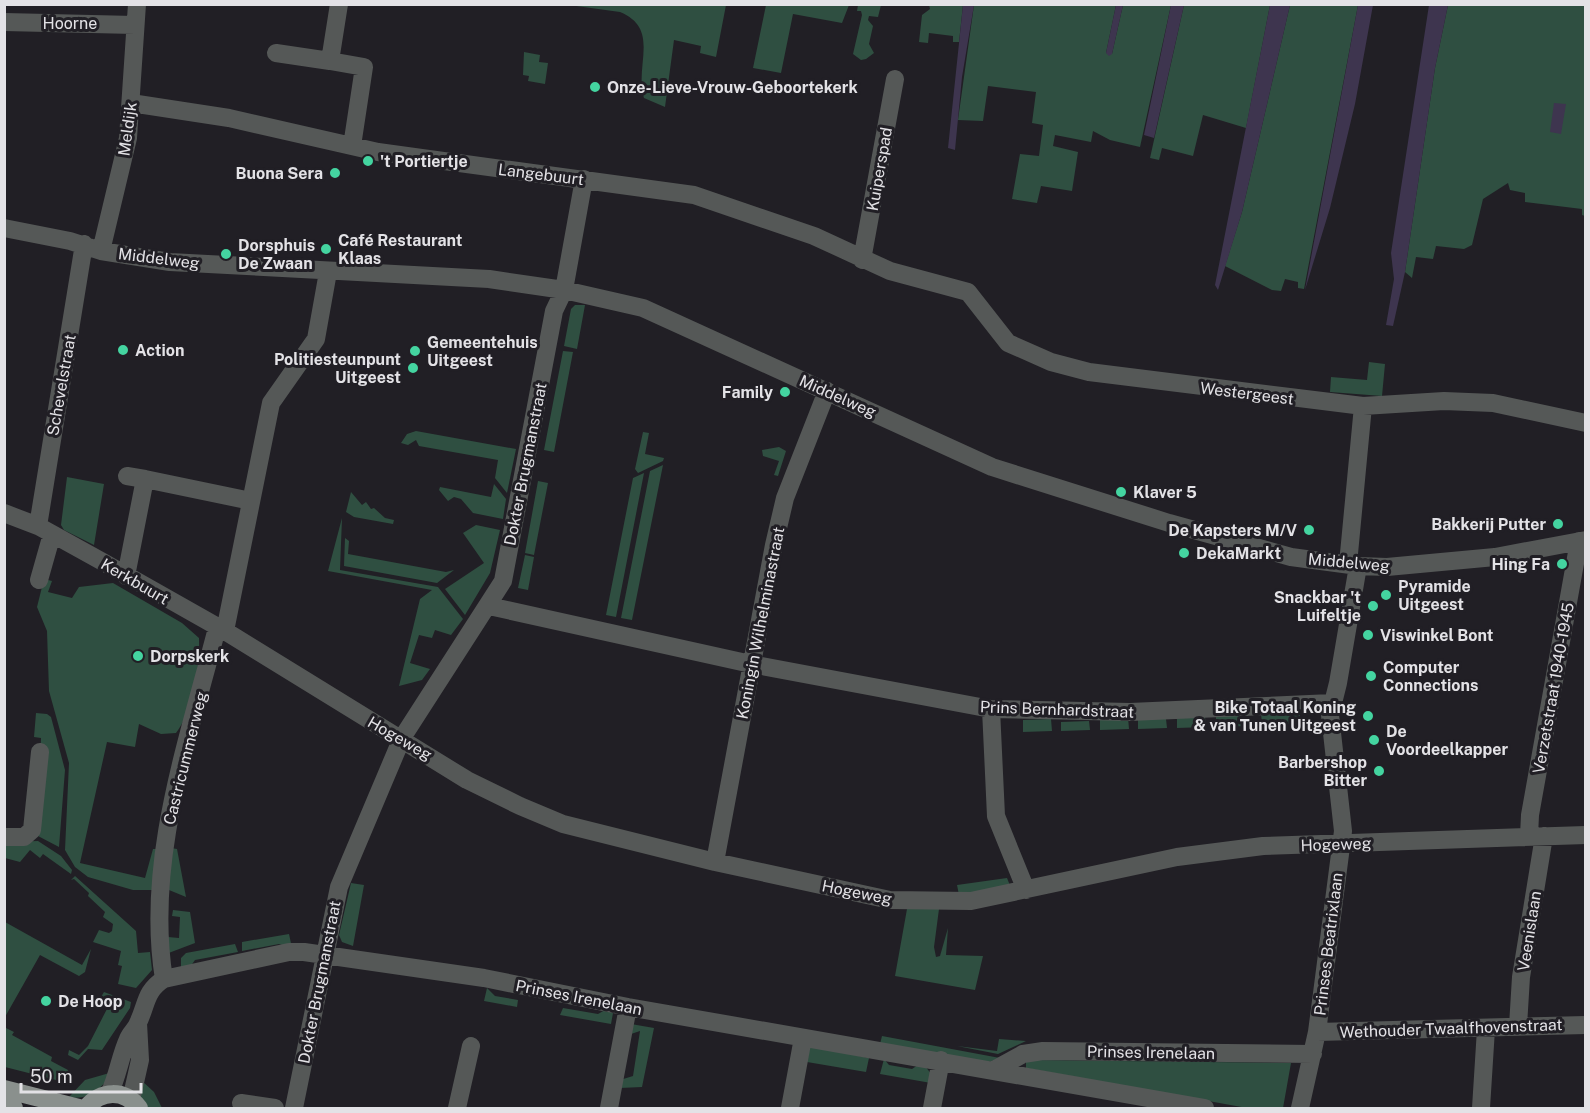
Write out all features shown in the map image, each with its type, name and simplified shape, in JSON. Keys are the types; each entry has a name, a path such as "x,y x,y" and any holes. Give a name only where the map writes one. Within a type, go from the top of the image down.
{"main road":[{"path":"4,1089 80,1108"},
{"path":"86,1108 98,1098 110,1094 135,1104"},
{"path":"4,1106 14,1108"}],"street":[{"name":"Meldijk","path":"92,248 128,138 137,4"},
{"path":"330,61 339,4"},
{"name":"Hoorne","path":"4,22 135,25"},
{"path":"276,53 364,67 352,146"},
{"name":"Kuiperspad","path":"861,260 895,79"},
{"name":"Langebuurt","path":"131,103 229,118 352,146 440,161 694,195 820,239 861,260 890,271 939,282"},
{"name":"Dokter Brugmanstraat","path":"294,1108 339,887 402,738 503,581 554,311 564,290 584,179"},
{"name":"Middelweg","path":"4,228 92,248 170,262 477,278 564,290 643,308 992,467 1180,526 1291,557 1387,567 1495,557 1582,540"},
{"name":"Schevelstraat","path":"45,530 92,248"},
{"name":"Castricummerweg","path":"164,980 157,927 168,818 221,629 271,403 316,339 328,272"},
{"name":"Westergeest","path":"939,282 968,292 1008,343 1051,362 1100,374 1363,406 1444,401 1493,403 1586,423"},
{"name":"Koningin Wilhelminastraat","path":"715,862 764,589 785,498 827,391"},
{"name":"Prinses Beatrixlaan","path":"1300,1108 1317,1032 1343,831 1330,715 1338,683 1353,565 1363,406"},
{"path":"126,576 136,477 251,501"},
{"name":"Kerkbuurt","path":"4,513 45,530 221,629"},
{"path":"39,580 45,530"},
{"name":"Verzetstraat 1940-1945","path":"1536,836 1530,815 1582,540"},
{"path":"489,606 751,664"},
{"name":"Hogeweg","path":"221,629 467,780 554,820 715,862 890,900 971,901 1177,857 1263,846 1586,835"},
{"name":"Prins Bernhardstraat","path":"751,664 991,709 1130,712 1332,703"},
{"path":"991,709 998,828 1026,890"},
{"path":"4,837 24,837 32,830 40,752"},
{"name":"Veenislaan","path":"1518,1026 1536,836"},
{"name":"Prinses Irenelaan","path":"164,980 290,952 324,955 484,978 628,1007 941,1060 1125,1101 1205,1108"},
{"path":"110,1094 120,1069 127,1039 138,1023 147,995 153,986 164,980"},
{"path":"609,1108 628,1007"},
{"path":"135,1104 140,1060 138,1023"},
{"name":"Wethouder Twaalfhovenstraat","path":"1317,1032 1586,1025"},
{"path":"1481,1108 1486,1029"},
{"path":"790,1108 803,1038"},
{"path":"457,1108 471,1046"},
{"name":"Prinses Irenelaan","path":"994,1070 1023,1054 1043,1051 1312,1054"},
{"path":"932,1108 941,1060"},
{"path":"241,1103 275,1108"}],"green space":[{"path":"766,4 849,5 842,23 793,14 781,73 753,68"},
{"path":"569,5 726,5 716,57 700,53 701,46 674,40 665,107 644,98 643,38 640,28 632,19 620,12"},
{"path":"858,5 881,5 878,17 869,16 868,20 873,26 869,44 874,53 861,60 853,54 862,15 861,11 857,11"},
{"path":"929,5 963,5 959,42 953,42 953,36 929,33 928,43 919,42 922,15 930,9"},
{"path":"974,5 1116,5 1106,53 1112,54 1123,5 1171,5 1140,147 1110,140 1093,131 1091,142 1055,135 1053,146 1078,152 1072,191 1041,186 1037,203 1012,199 1020,154 1039,156 1043,125 1032,123 1036,92 988,86 983,121 958,120"},
{"path":"1184,5 1270,5 1246,128 1203,115 1193,156 1162,148 1159,160 1150,158"},
{"path":"1290,5 1358,5 1304,289 1298,288 1298,282 1285,279 1281,291 1272,290 1225,266 1242,212"},
{"path":"1448,5 1585,5 1585,216 1582,215 1582,209 1525,202 1525,193 1510,190 1508,183 1483,199 1472,245 1464,249 1436,246 1433,259 1416,257 1412,278 1405,272 1435,68"},
{"path":"524,52 540,55 539,62 548,63 545,84 528,81 529,76 523,75"},
{"path":"575,305 585,305 577,349 564,346 571,309"},
{"path":"563,351 573,352 554,452 544,450"},
{"path":"1369,362 1385,364 1382,396 1330,392 1331,377 1367,380"},
{"path":"416,431 516,449 507,493 495,478 498,460 419,446 416,440 408,445 401,443 407,434"},
{"path":"643,432 649,433 645,454 664,458 663,461 638,473 635,469"},
{"path":"779,447 786,451 778,476 774,475 779,461 763,456 762,450"},
{"path":"663,465 632,620 621,618 650,471"},
{"path":"644,473 616,617 606,615 633,478"},
{"path":"67,477 104,484 94,545 64,530 61,525"},
{"path":"538,481 548,483 534,555 525,553"},
{"path":"494,484 506,499 503,519 473,513 461,499 454,497 448,501 439,490 440,487 491,497"},
{"path":"351,492 362,505 366,502 371,509 374,508 385,518 394,520 393,524 354,517 346,512"},
{"path":"342,518 340,570 438,587 463,619 451,635 435,630 432,638 419,635 410,663 430,669 422,680 399,686 420,599 432,590 328,571"},
{"path":"476,525 500,530 490,573 465,615 445,589 484,563 463,533"},
{"path":"345,538 349,541 348,554 446,572 454,570 437,583 344,566"},
{"path":"525,555 534,557 528,590 518,588"},
{"path":"44,579 52,581 48,592 72,598 79,587 113,583 182,623 199,638 195,687 187,712 176,733 161,734 139,724 135,747 107,742 80,863 145,878 153,849 156,849 156,890 133,890 88,877 75,867 65,850 69,763 49,691 47,631 37,607"},
{"path":"1300,712 1300,724 1262,725 1261,713"},
{"path":"36,713 47,714 51,717 65,770 59,847 38,836 41,738 34,737"},
{"path":"1248,714 1248,726 1216,727 1216,715"},
{"path":"1128,717 1129,729 1100,730 1100,718"},
{"path":"1205,717 1206,727 1177,728 1177,718"},
{"path":"1051,719 1052,731 1023,732 1023,720"},
{"path":"1138,719 1166,719 1167,728 1138,729"},
{"path":"1089,721 1090,730 1061,731 1061,722"},
{"path":"38,841 61,856 72,870 71,874 43,854 40,858 30,850 20,862 5,858 4,842"},
{"path":"171,848 177,849 186,897 169,890"},
{"path":"75,876 136,931 138,953 150,952 152,970 136,988 118,984 122,966 118,965 121,951 93,942 99,930 109,933 112,931 113,924 103,917 105,912 88,896 89,893 74,879 71,880"},
{"path":"1007,878 1011,888 959,895 957,885"},
{"path":"351,883 364,885 353,946 342,942 339,935"},
{"path":"907,909 939,909 934,947 936,957 940,956 948,928 946,955 983,956 975,990 895,976"},
{"path":"173,910 190,912 195,943 166,954 168,937 179,938 180,917 172,916"},
{"path":"5,922 82,965 91,949 85,972 79,976 40,955 5,1017"},
{"path":"289,934 292,948 279,944 242,951 242,942"},
{"path":"235,944 238,952 195,960 190,967 181,969 181,958 186,953"},
{"path":"487,988 495,996 518,1000 517,1007 484,1001"},
{"path":"104,992 131,1002 130,1008 102,1050 88,1049 78,1060 68,1055 69,1050 79,1055 88,1046 110,1003 101,997"},
{"path":"563,1008 598,1014 605,1010 613,1013 611,1024 560,1015"},
{"path":"631,1024 654,1028 642,1087 620,1088 620,1080 633,1076 640,1031 631,1034"},
{"path":"4,1027 14,1032 12,1035 52,1057 51,1061 68,1070 69,1074 57,1075 56,1080 5,1067"},
{"path":"882,1036 1000,1058 989,1062 880,1044"},
{"path":"999,1039 1026,1041 998,1054 957,1046 997,1051"},
{"path":"810,1046 869,1058 866,1072 807,1062"},
{"path":"884,1059 889,1065 912,1069 918,1065 925,1066 932,1075 931,1083 880,1074"},
{"path":"1032,1060 1291,1063 1283,1108 1247,1108 1026,1068 1026,1062"},
{"path":"113,1072 89,1095 69,1097 85,1080"},
{"path":"141,1080 154,1092 162,1108 146,1108 140,1097"}],"shaded area":[{"path":"963,5 974,5 962,77 955,150 948,148"},
{"path":"1116,5 1123,5 1112,54 1109,56 1106,53"},
{"path":"1171,5 1184,5 1154,138 1144,135"},
{"path":"1270,5 1290,5 1242,212 1218,290 1215,285"},
{"path":"1358,5 1373,5 1355,104 1330,208 1305,290"},
{"path":"1429,5 1448,5 1435,68 1405,272 1393,326 1386,325 1394,279 1391,253"},
{"path":"1554,103 1566,104 1561,134 1550,132"}],"place":[{"name":"Onze-Lieve-Vrouw-Geboortekerk","path":"595,87"},
{"name":"'t Portiertje","path":"368,161"},
{"name":"Buona Sera","path":"335,173"},
{"name":"Café Restaurant Klaas","path":"326,249"},
{"name":"Dorsphuis De Zwaan","path":"226,254"},
{"name":"Action","path":"123,350"},
{"name":"Gemeentehuis Uitgeest","path":"415,351"},
{"name":"Politiesteunpunt Uitgeest","path":"413,368"},
{"name":"Family","path":"785,392"},
{"name":"Klaver 5","path":"1121,492"},
{"name":"Bakkerij Putter","path":"1558,524"},
{"name":"De Kapsters M/V","path":"1309,530"},
{"name":"DekaMarkt","path":"1184,553"},
{"name":"Hing Fa","path":"1562,564"},
{"name":"Pyramide Uitgeest","path":"1386,595"},
{"name":"Snackbar 't Luifeltje","path":"1373,606"},
{"name":"Viswinkel Bont","path":"1368,635"},
{"name":"Dorpskerk","path":"138,656"},
{"name":"Computer Connections","path":"1371,676"},
{"name":"Bike Totaal Koning & van Tunen Uitgeest","path":"1368,716"},
{"name":"De Voordeelkapper","path":"1374,740"},
{"name":"Barbershop Bitter","path":"1379,771"},
{"name":"De Hoop","path":"46,1001"}]}
